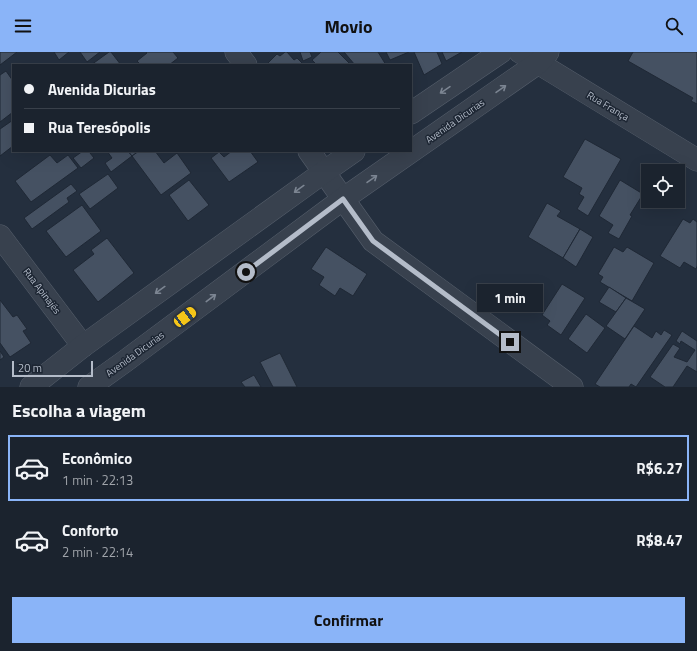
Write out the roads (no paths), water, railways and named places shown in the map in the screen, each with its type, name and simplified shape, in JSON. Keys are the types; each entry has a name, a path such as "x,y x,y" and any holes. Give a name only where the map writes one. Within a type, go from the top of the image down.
{"street":[{"path":"236,52 245,64"},
{"path":"412,112 501,52"},
{"name":"Rua França","path":"535,56 697,160"},
{"name":"Avenida Dicurias","path":"412,148 535,56"},
{"path":"310,152 373,241 572,387"},
{"path":"31,387 83,346 353,152"},
{"name":"Avenida Dicurias","path":"89,387 406,152"},
{"name":"Rua Apinajés","path":"0,236 83,346"}]}
